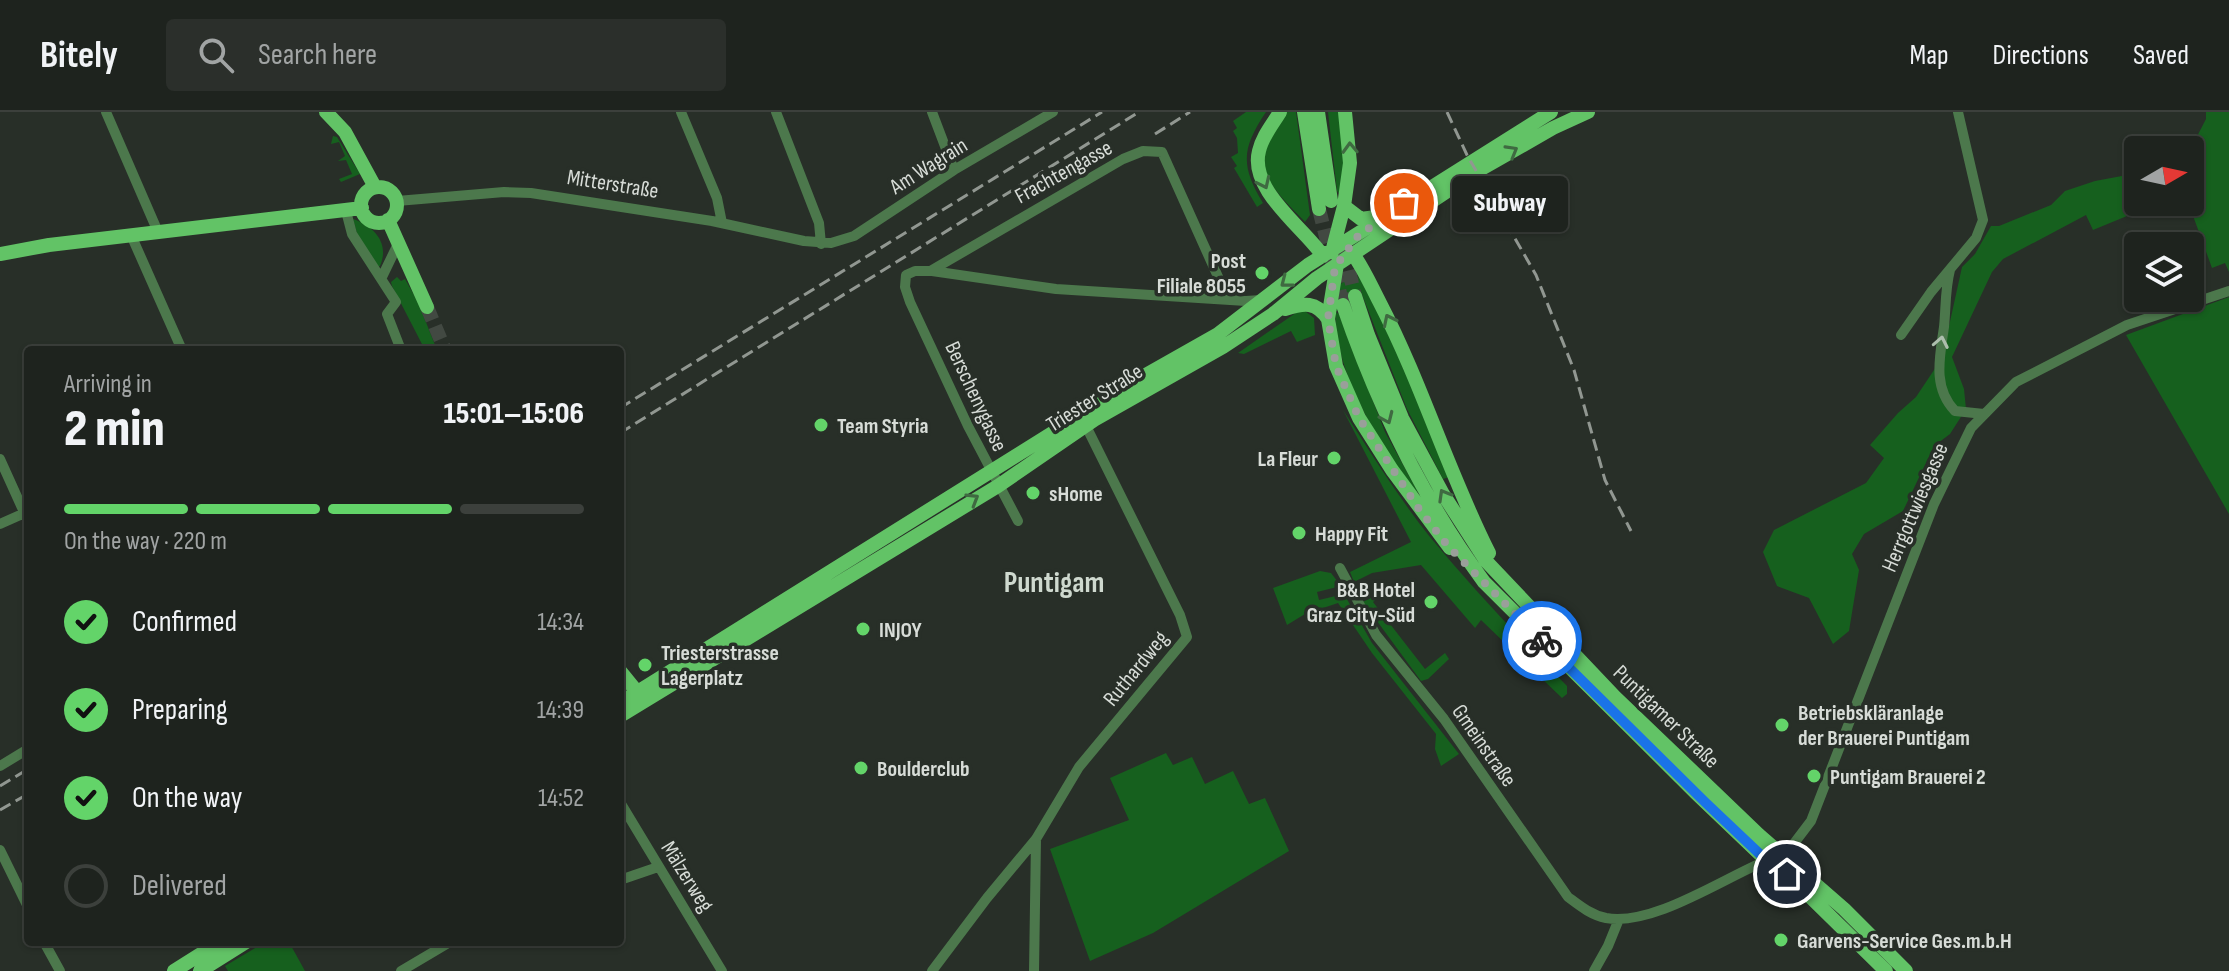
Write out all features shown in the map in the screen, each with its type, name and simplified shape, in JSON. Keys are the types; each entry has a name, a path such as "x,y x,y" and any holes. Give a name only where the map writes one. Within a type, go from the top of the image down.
{"main road":[{"path":"326,112 345,132 375,187"},
{"path":"1280,112 1259,150 1261,180 1270,195 1308,236 1336,256 1389,319 1417,379 1475,526 1504,582"},
{"path":"1304,112 1331,205 1361,219 1384,216"},
{"path":"1318,112 1336,256 1328,319 1336,366 1359,418 1419,509 1448,546 1484,582"},
{"path":"1331,205 1350,148 1345,112"},
{"name":"Triester Straße","path":"624,713 642,697 994,479 1223,347 1273,314 1384,216 1551,112"},
{"name":"Triester Straße","path":"994,479 1142,377 1218,334 1264,299 1580,113"},
{"path":"375,187 389,189 397,201 395,214 388,220 372,221 362,208 364,194 375,187"},
{"path":"0,254 362,208"},
{"path":"388,220 397,246 427,307"},
{"path":"1349,300 1362,341"},
{"path":"1273,314 1306,303 1322,310 1328,319"},
{"name":"Puntigamer Straße","path":"1362,341 1443,494 1470,539 1504,582 1615,697 1844,909 1906,971"},
{"name":"Puntigamer Straße","path":"1362,341 1393,431 1455,543 1484,582 1765,859 1787,874 1886,971"},
{"path":"624,676 642,697"},
{"name":"Triester Straße","path":"624,702 642,697"},
{"path":"174,971 214,946"},
{"path":"200,971 240,946"}],"street":[{"path":"106,112 158,232"},
{"path":"681,112 717,198 722,223"},
{"path":"776,112 819,223 821,244"},
{"path":"932,112 954,170"},
{"name":"Am Wagrain","path":"821,244 840,242 854,236 954,170 1053,112"},
{"path":"1901,335 1976,238 1983,220 1958,112"},
{"name":"Frachtengasse","path":"932,271 1070,188 1143,151 1162,152 1228,299"},
{"name":"Mitterstraße","path":"397,201 504,192 531,193 722,223 821,244"},
{"path":"346,211 352,234 396,302 387,317 399,346"},
{"path":"131,235 180,346"},
{"path":"382,277 397,246"},
{"path":"1951,268 1938,358 1941,386 1948,404 1955,411 1984,414"},
{"name":"Berschenygasse","path":"932,271 915,271 906,275 905,287 994,479 1018,521"},
{"path":"932,271 1056,289 1264,299"},
{"name":"Herrgottwiesgasse","path":"1782,854 1811,821 1818,806 1934,504 1971,428 2016,382 2127,325 2229,291"},
{"name":"Ruthardweg","path":"932,971 1036,839 1079,767 1187,637 1180,615 1086,426"},
{"path":"0,459 24,509"},
{"path":"0,524 24,516"},
{"name":"Gmeinstraße","path":"1340,568 1376,635 1444,719 1557,884 1584,909 1604,918 1619,919 1662,910 1765,859"},
{"path":"0,766 24,751"},
{"name":"Mälzerweg","path":"624,809 722,971"},
{"name":"Ruthardweg","path":"1034,971 1036,839"},
{"path":"0,850 24,899"},
{"path":"1765,859 1782,854"},
{"path":"624,879 658,867"},
{"path":"1594,971 1619,919"},
{"path":"46,946 60,971"},
{"path":"401,971 443,946"}],"green space":[{"path":"1246,112 1266,112 1252,136 1247,157 1250,178 1263,203 1257,207 1234,168 1237,166 1231,157 1238,153 1233,131 1237,128 1233,121"},
{"path":"1286,112 1296,112 1310,215 1305,222 1274,188 1265,168 1267,146"},
{"path":"1328,112 1339,112 1345,150 1340,194 1337,191"},
{"path":"2206,112 2229,112 2229,272 2225,263 2212,268 2204,246 2204,232 2199,232 2193,216 2204,216 2204,136 2197,136 2206,119"},
{"path":"333,136 337,137 360,174 341,182 339,179 352,174 346,160 338,161 345,156 339,142 331,144"},
{"path":"2124,176 2124,216 2127,216 2093,230 2086,215 2003,259 1992,272 1952,357 1964,389 1966,409 1950,434 1934,446 1903,511 1864,534 1852,554 1859,570 1849,631 1833,644 1809,598 1777,586 1763,552 1774,530 1866,483 1884,458 1870,445 1916,397 1942,358 1962,267 1975,254 1991,226 1999,226 2051,205 2065,191"},
{"path":"353,219 378,236 383,250 380,266 358,237"},
{"path":"1354,273 1364,283 1400,354 1449,477 1443,479 1407,409 1361,292 1336,311 1337,287"},
{"path":"397,277 401,281 405,279 435,346 423,346 391,282"},
{"path":"2229,297 2229,514 2126,335 2188,312 2204,312 2204,306"},
{"path":"1305,311 1314,318 1315,335 1297,342 1291,331 1244,354 1238,353 1297,312"},
{"path":"1336,312 1385,432 1418,492 1415,494 1356,396 1339,344"},
{"path":"1343,410 1430,537 1567,686 1567,694 1562,698 1481,620 1475,628 1421,565 1372,573 1354,582 1350,572 1411,542"},
{"path":"1320,571 1331,573 1341,586 1317,592 1319,600 1344,594 1372,643 1459,754 1441,766 1435,749 1436,734 1372,653 1338,603 1305,614 1287,625 1273,588"},
{"path":"1375,595 1379,597 1373,602 1425,669 1445,653 1449,659 1428,679 1421,681 1363,602"},
{"path":"1166,753 1173,765 1192,757 1205,784 1233,771 1249,804 1265,798 1289,851 1153,933 1090,961 1050,849 1129,820 1110,778"},
{"path":"258,946 291,946 305,971 228,971 225,966"}],"tunnel":[{"path":"1319,209 1343,305"},
{"path":"1344,250 1355,296"},
{"path":"427,307 443,346"}],"railway":[{"path":"624,406 1102,112"},
{"path":"624,431 1139,112"},
{"path":"1155,134 1190,112"},
{"path":"1447,112 1467,155 1536,275 1574,370 1605,480 1631,531"},
{"path":"0,786 24,771"},
{"path":"0,810 24,796"}],"way so far":[{"path":"1404,203 1358,236 1335,267 1328,319 1336,366 1359,418 1419,509 1448,546 1542,641"}],"place":[{"name":"Subway","path":"1404,203"},
{"name":"Post Filiale 8055","path":"1262,273"},
{"name":"Team Styria","path":"821,425"},
{"name":"La Fleur","path":"1334,458"},
{"name":"sHome","path":"1033,493"},
{"name":"Happy Fit","path":"1299,533"},
{"name":"B&B Hotel Graz City-Süd","path":"1431,602"},
{"name":"INJOY","path":"863,629"},
{"name":"Triesterstrasse Lagerplatz","path":"645,665"},
{"name":"Betriebskläranlage der Brauerei Puntigam","path":"1782,725"},
{"name":"Boulderclub","path":"861,768"},
{"name":"Puntigam Brauerei 2","path":"1814,776"},
{"name":"Garvens-Service Ges.m.b.H","path":"1781,940"}],"district":[{"name":"Puntigam","path":"1054,582"}],"route":[{"path":"1542,641 1706,803 1765,859 1787,874"}]}
